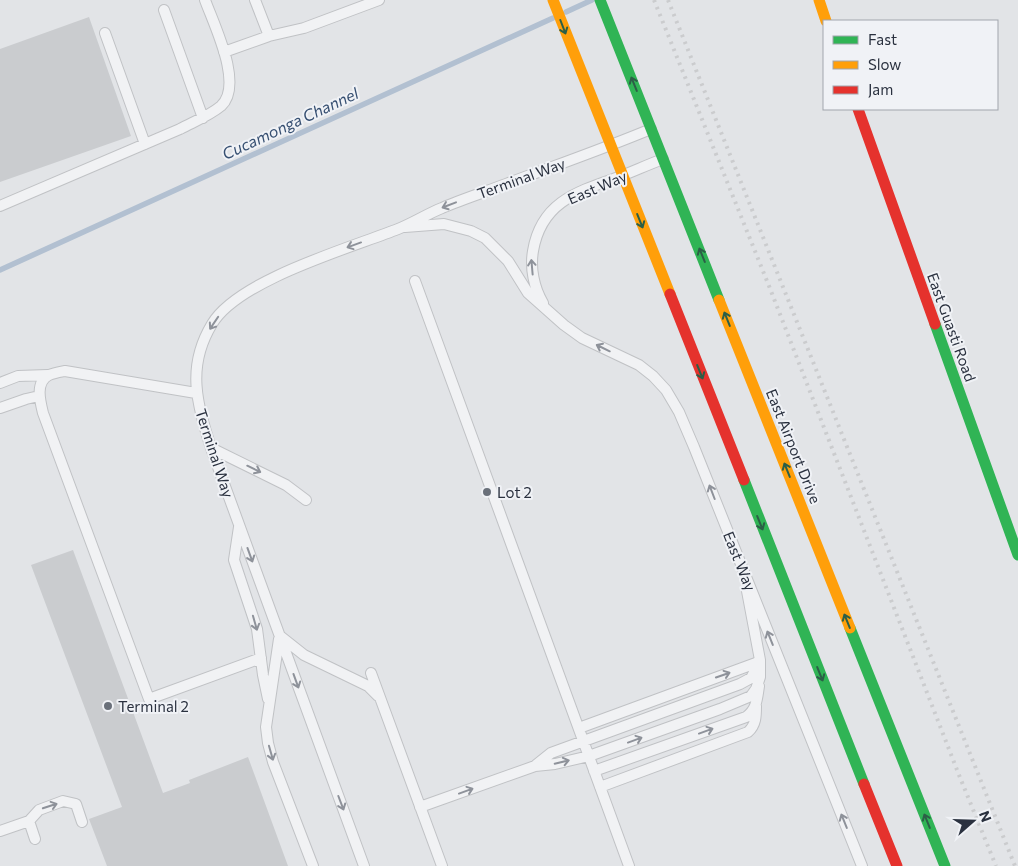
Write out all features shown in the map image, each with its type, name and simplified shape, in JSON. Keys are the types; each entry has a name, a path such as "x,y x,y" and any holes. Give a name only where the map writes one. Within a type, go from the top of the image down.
{"main road":[{"path":"553,0 897,866"},
{"name":"East Airport Drive","path":"600,0 945,866"},
{"path":"819,0 826,20"},
{"name":"East Guasti Road","path":"858,110 1018,555"}],"lane":[{"path":"0,206 203,118 222,105 230,82 229,68 205,0"},
{"path":"255,0 269,36"},
{"path":"224,52 269,36 304,28 379,0"},
{"path":"164,10 203,118"},
{"path":"105,33 145,144"},
{"name":"Terminal Way","path":"364,866 211,448 196,393 197,368 204,341 213,323 226,306 243,294 293,269 399,228 443,208 652,129"},
{"name":"East Way","path":"550,312 538,296 532,260 535,240 542,224 552,210 565,198 663,159"},
{"name":"East Way","path":"399,228 444,224 457,226 485,238 508,261 528,293 564,325 582,338 639,365 666,390 687,430 862,866"},
{"path":"416,281 629,866"},
{"path":"0,383 18,376 48,375 65,371 196,393"},
{"path":"48,375 42,383 39,396 43,413 149,699 261,658"},
{"path":"0,408 39,396"},
{"path":"211,448 286,485 306,500"},
{"path":"239,526 234,560 257,629 263,675 270,705"},
{"path":"600,787 748,732 752,728 755,721 760,660 743,570"},
{"path":"279,635 304,655 368,686 381,701"},
{"path":"279,635 266,727 268,743 313,866"},
{"path":"578,728 760,660"},
{"path":"535,766 551,753 740,684 750,678 760,660"},
{"path":"371,673 442,866"},
{"path":"420,808 535,766 555,764 589,756 743,700 751,696 756,689 760,677"},
{"path":"594,771 746,717 752,712 756,704"},
{"path":"0,831 29,821 38,810 63,801 76,804 82,822"},
{"path":"29,821 36,839"}],"building":[{"path":"89,17 131,136 0,182 0,49"},
{"name":"Terminal 2","path":"73,550 163,793 190,783 189,780 248,757 288,866 107,866 89,819 122,807 31,565"}],"waterway":[{"name":"Cucamonga Channel","path":"566,12 592,0"},
{"name":"Cucamonga Channel","path":"0,270 553,18"}],"railway":[{"path":"654,0 769,286 996,866"},
{"path":"668,0 1015,866"}],"traffic: fast":[{"path":"600,0 719,300"},
{"path":"935,324 1018,555"},
{"path":"744,480 864,784"},
{"path":"850,628 945,866"}],"traffic: slow":[{"path":"553,0 670,294"},
{"path":"819,0 826,20"},
{"path":"719,300 850,628"}],"traffic: jam":[{"path":"858,110 935,324"},
{"path":"670,294 744,480"},
{"path":"864,784 897,866"}],"place":[{"name":"Lot 2","path":"487,492"},
{"name":"Terminal 2","path":"108,706"}]}
